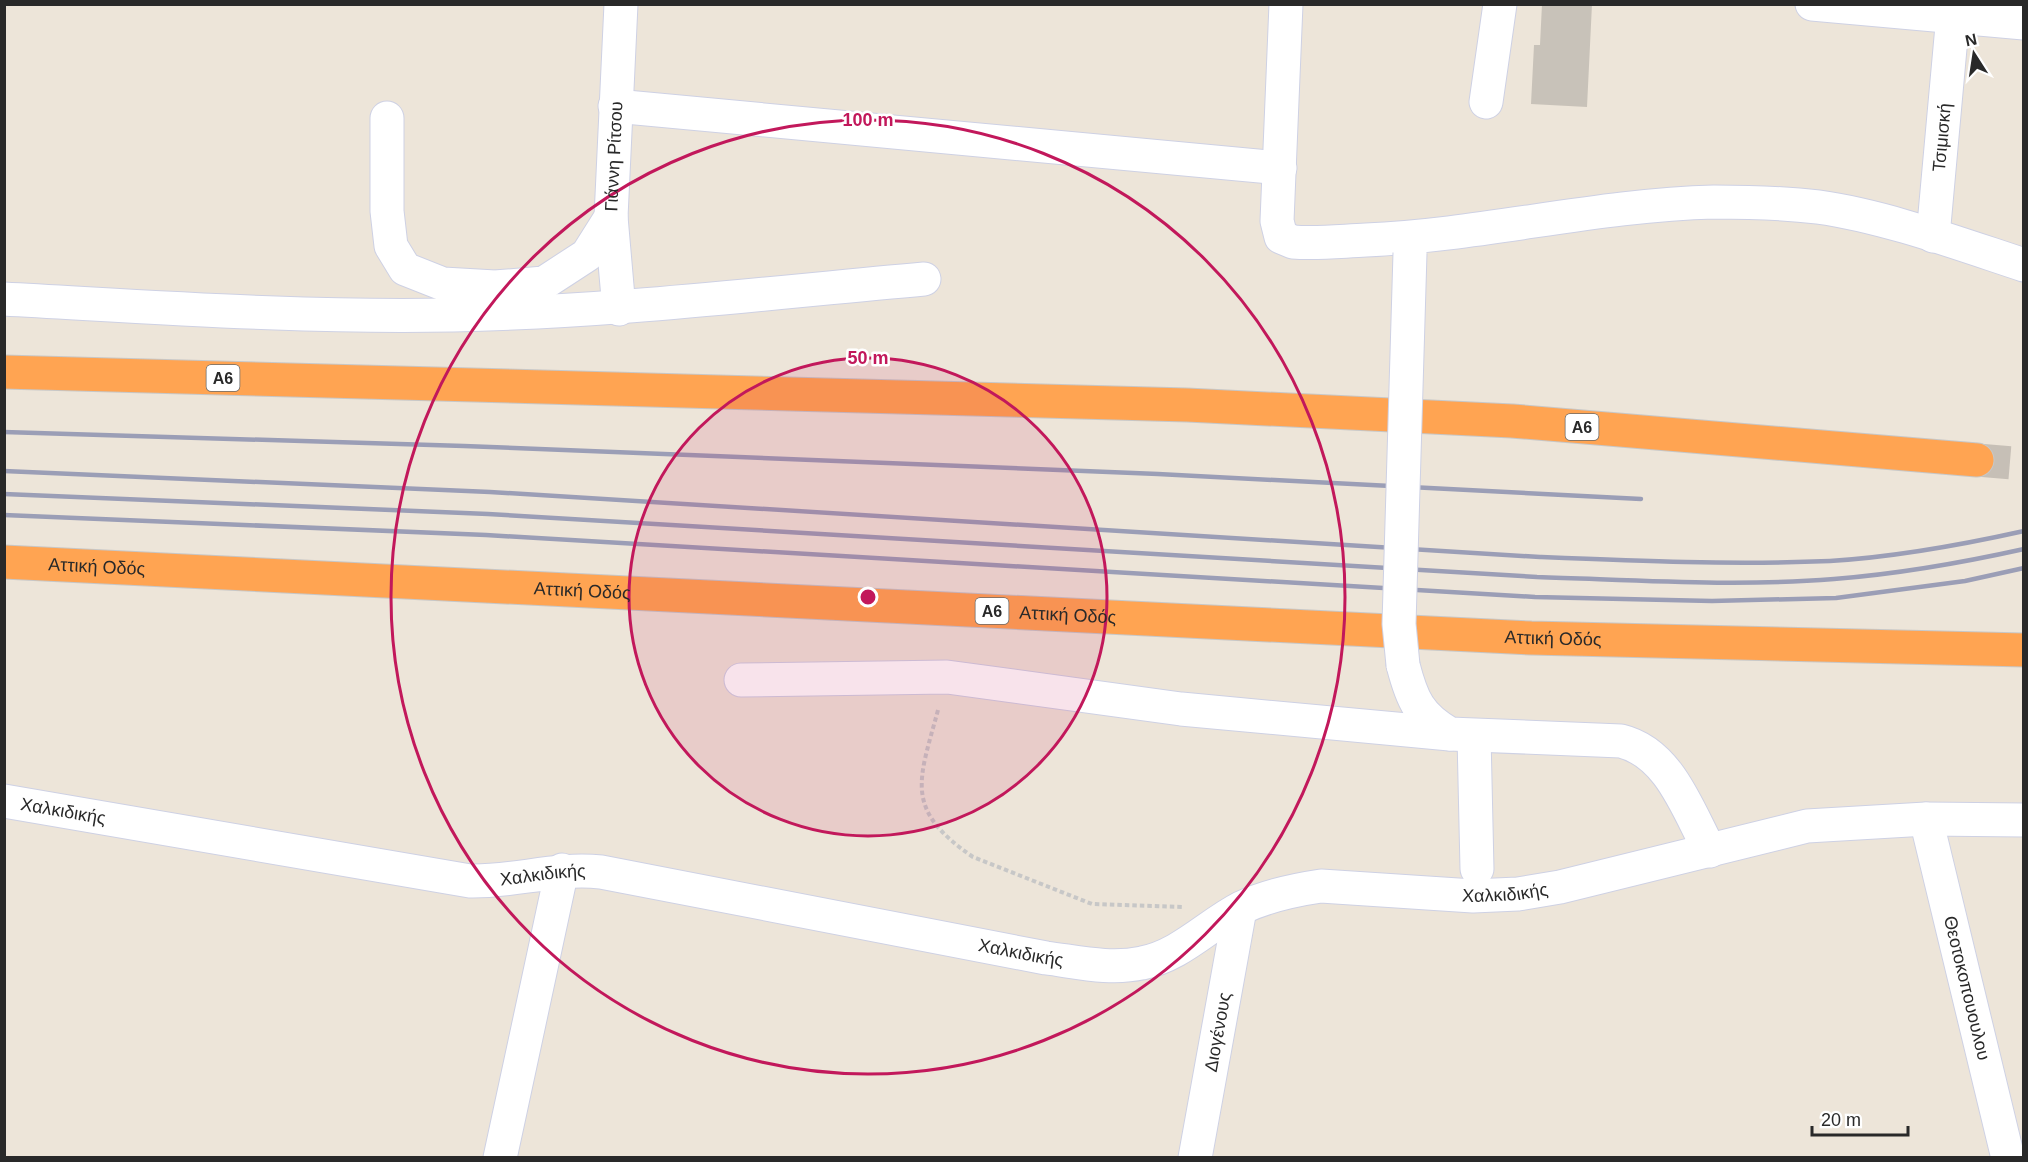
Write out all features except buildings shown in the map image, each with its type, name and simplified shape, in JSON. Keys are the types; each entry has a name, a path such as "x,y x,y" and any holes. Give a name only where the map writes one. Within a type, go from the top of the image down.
{"highway":[{"name":"Α6","path":"4,372 1187,405 1512,422 1977,460"},
{"name":"Αττική Οδός","path":"4,562 1531,638 2024,650"}],"street":[{"name":"Γιάννη Ρίτσου","path":"619,309 610,217 621,4"},
{"path":"1286,4 1277,221 1281,237 1293,242 1410,246 1641,208 1713,202 1820,207 1933,236 2024,265"},
{"path":"1486,102 1500,4"},
{"path":"1812,4 1954,10 2024,23"},
{"name":"Τσιμισκή","path":"1933,236 1954,10"},
{"path":"615,106 1280,168"},
{"path":"387,118 387,211 391,246 405,269 442,284 495,287 544,283 587,255 610,217"},
{"path":"1410,246 1399,624 1403,665 1412,697 1427,719 1462,735"},
{"path":"4,299 243,311 440,315 619,309 924,279"},
{"path":"741,680 947,677 1181,709 1462,735 1604,740 1635,744 1647,751 1664,768 1710,851"},
{"path":"1462,735 1477,869"},
{"name":"Χαλκιδικής","path":"4,801 470,881 510,880 562,870 601,872 1046,958 1119,967 1144,963 1165,956 1240,909 1291,891 1321,886 1473,896 1518,894 1710,851 1807,826 1926,819 2024,820"},
{"name":"Θεοτοκοπουουλου","path":"1926,819 2007,1158"},
{"path":"500,1158 562,870"},
{"name":"Διογένους","path":"1195,1158 1240,909"}],"path":[{"path":"947,677 921,772 920,793 928,813 943,833 973,857 1092,904 1183,907"}],"tunnel":[{"path":"1977,460 2024,464"}],"railway":[{"path":"4,432 464,446 1158,474 1641,499"},
{"path":"4,471 490,492 1540,557 1649,561 1757,563 1830,561 1928,550 2024,531"},
{"path":"4,494 488,514 1537,577 1686,582 1797,581 1858,577 1977,559 2024,549"},
{"path":"4,515 486,535 1535,597 1712,601 1836,598 1965,581 2024,568"}]}
